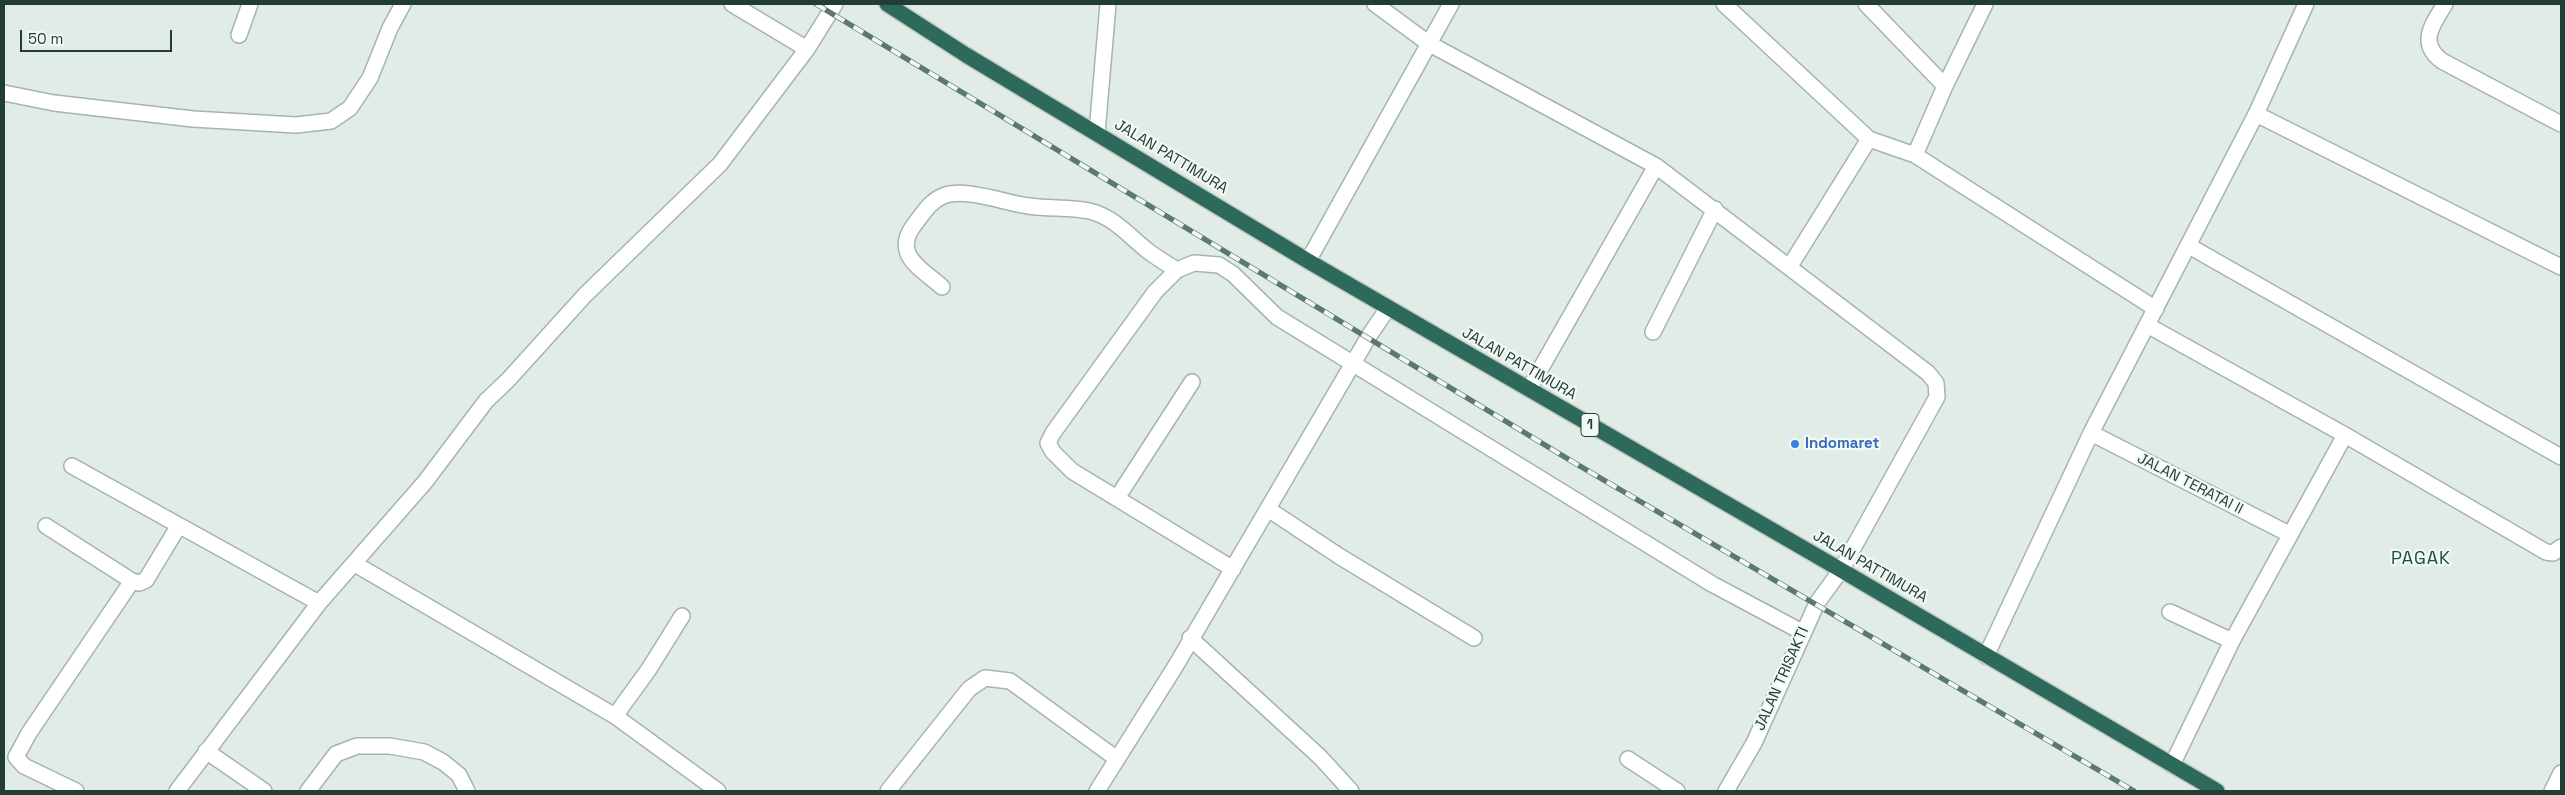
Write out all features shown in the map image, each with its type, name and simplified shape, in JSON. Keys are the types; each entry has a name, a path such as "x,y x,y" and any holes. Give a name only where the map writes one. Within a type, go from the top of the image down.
{"highway":[{"name":"JALAN PATTIMURA","path":"887,4 966,55 1308,261 1841,570 2217,791"}],"street":[{"path":"239,35 250,4"},
{"path":"4,93 54,103 193,119 296,125 331,121 350,108 370,78 390,28 403,4"},
{"path":"732,4 807,49"},
{"path":"177,791 319,603 425,482 486,401 508,380 585,295 720,164 807,49 834,4"},
{"path":"1097,133 1108,4"},
{"name":"JALAN TRISAKTI","path":"1375,4 1428,43 1656,166 1790,266 1928,373 1936,384 1937,397 1841,570 1817,603 1802,632 1754,743 1726,791"},
{"path":"1308,261 1451,4"},
{"path":"1724,4 1869,139 1915,155 2156,308"},
{"path":"1866,4 1945,86"},
{"path":"1915,155 1945,86 1985,4"},
{"path":"1986,656 2091,433 2256,114 2306,4"},
{"path":"2445,4 2431,27 2429,44 2432,54 2561,124"},
{"path":"2256,114 2561,267"},
{"path":"1790,266 1869,139"},
{"path":"1529,389 1656,166"},
{"path":"942,287 914,261 905,250 905,243 909,232 928,206 943,196 969,194 1030,206 1090,211 1107,218 1148,252 1176,270"},
{"path":"1652,332 1715,209"},
{"path":"2188,246 2561,457"},
{"path":"1233,569 1072,471 1053,452 1048,444 1053,433 1155,292 1176,270 1194,263 1219,265 1233,274 1277,317 1353,365 1501,452 1712,584 1802,632"},
{"path":"1097,791 1175,667 1190,638 1388,308"},
{"path":"2147,325 2546,552 2553,553 2561,547"},
{"path":"1116,498 1192,382"},
{"name":"JALAN TERATAI II","path":"2091,433 2289,534"},
{"path":"2172,765 2232,641 2289,534 2345,436"},
{"path":"72,466 178,527 319,603"},
{"path":"1268,509 1339,556 1474,638"},
{"path":"46,526 132,581 139,583 146,580 178,527"},
{"path":"355,564 615,716 716,791"},
{"path":"76,791 24,766 16,757 29,733 132,581"},
{"path":"2170,612 2232,641"},
{"path":"615,716 649,669 682,616"},
{"path":"1190,638 1320,757 1351,791"},
{"path":"888,791 969,689 985,678 1010,682 1117,759"},
{"path":"308,791 336,754 357,746 390,746 424,752 443,762 459,775 466,791"},
{"path":"206,751 264,791"},
{"path":"1628,759 1677,791"},
{"path":"2552,791 2561,773"}],"railway":[{"path":"816,4 1573,462 2134,791"}],"place":[{"name":"Indomaret","path":"1795,444"}],"district":[{"name":"PAGAK","path":"2421,559"}]}
